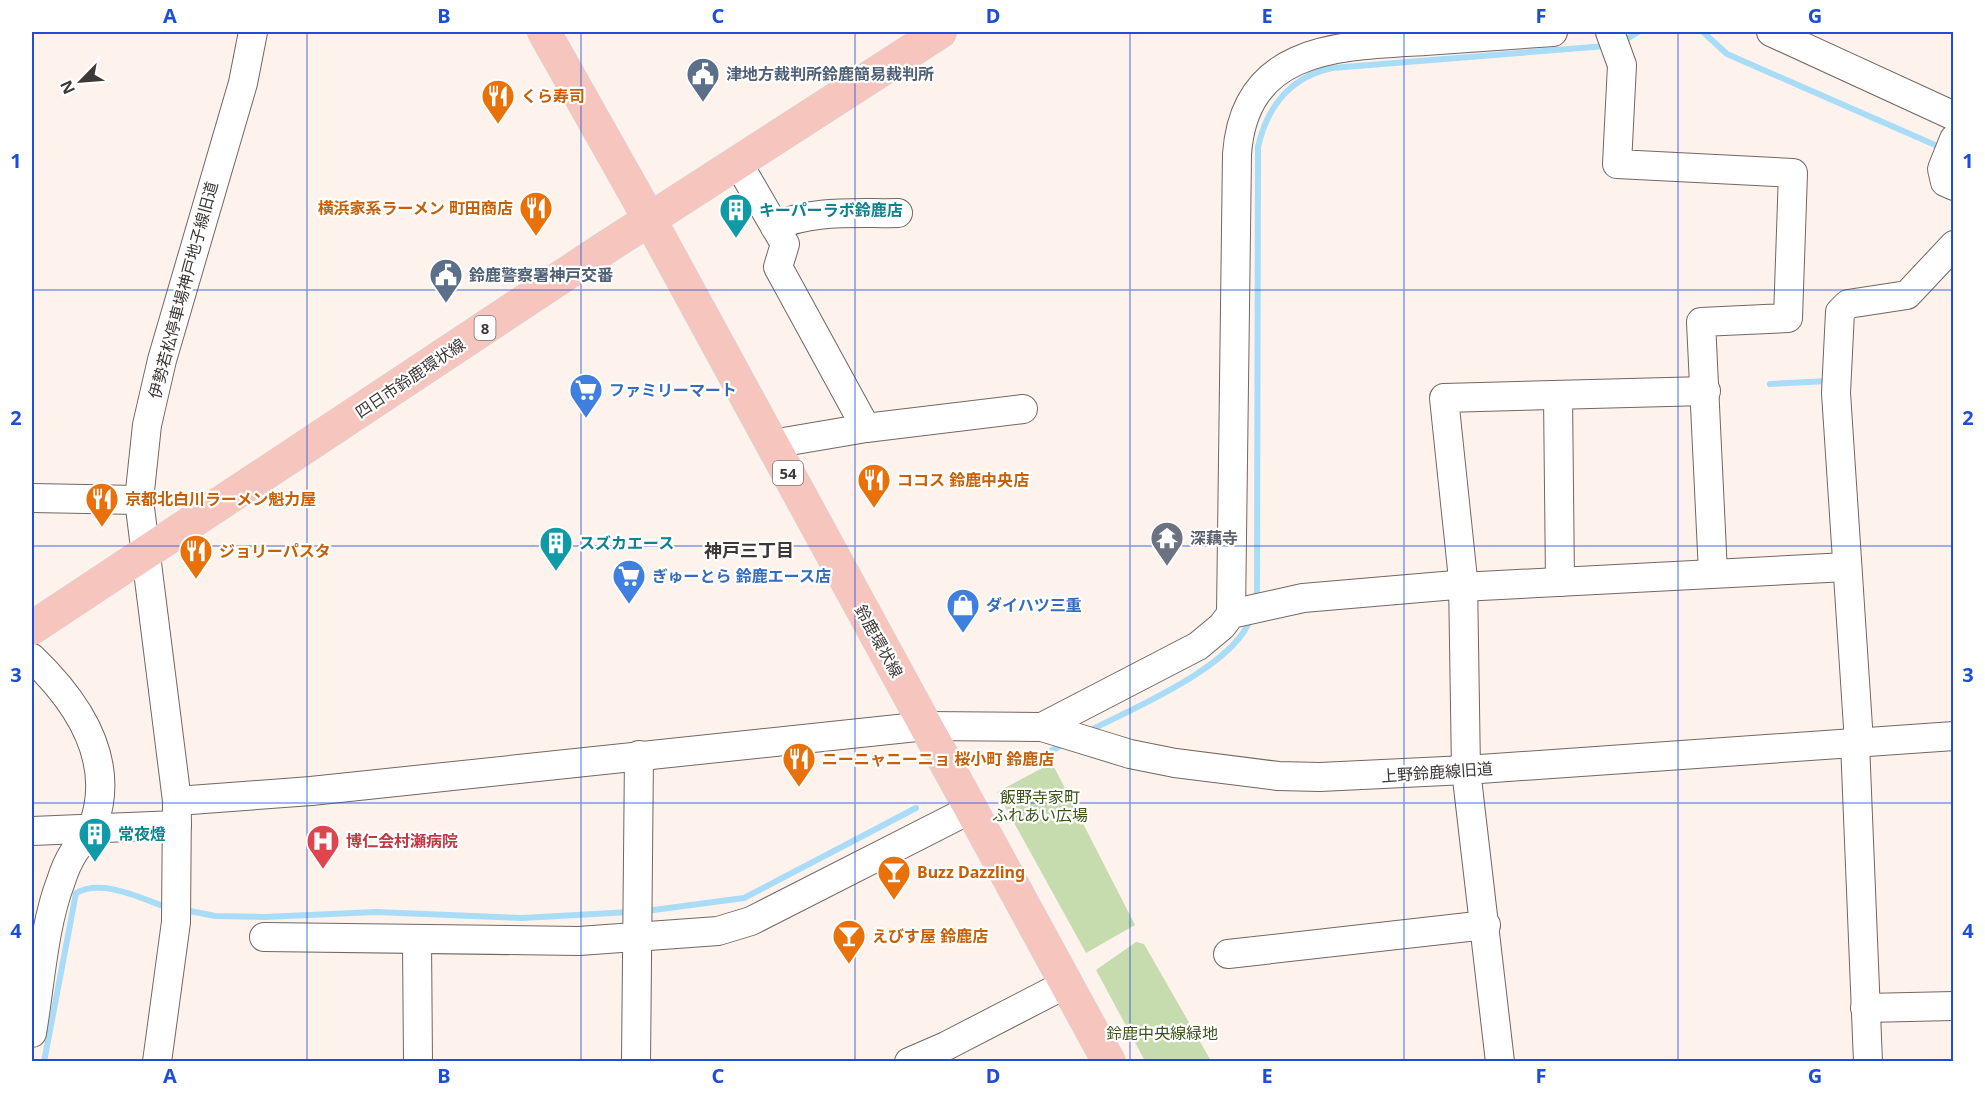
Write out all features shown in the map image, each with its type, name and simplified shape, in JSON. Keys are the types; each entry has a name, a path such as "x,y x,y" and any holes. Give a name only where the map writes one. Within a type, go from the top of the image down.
{"main road":[{"name":"鈴鹿環状線","path":"544,32 650,220 1108,1062"},
{"name":"四日市鈴鹿環状線","path":"32,628 650,220 940,32"}],"street":[{"name":"伊勢若松停車場神戸地子線旧道","path":"157,1062 176,922 177,813 139,500 147,425 162,360 243,83 253,32"},
{"path":"1246,610 1237,154 1250,104 1265,84 1283,68 1300,58 1320,51 1440,35 1553,32"},
{"path":"1610,32 1620,60 1617,177 1792,173 1788,318 1701,322 1713,573"},
{"path":"1771,32 1953,116"},
{"path":"1948,177 1953,140"},
{"path":"738,163 785,244 777,267 866,428"},
{"path":"775,227 788,220 813,217 898,213"},
{"path":"1868,1062 1857,742 1836,393 1840,312 1848,304 1907,295 1953,245"},
{"path":"1500,1062 1466,770 1461,587 1463,579 1444,398 1706,391"},
{"path":"1558,395 1560,582"},
{"path":"772,444 866,428 1023,409"},
{"path":"32,498 139,500"},
{"path":"1050,729 1198,646 1246,610 1321,596 1455,585 1461,587 1847,567"},
{"path":"32,658 66,696 85,723 95,744 99,763 99,805 92,829 75,851 60,881 32,1033"},
{"name":"上野鈴鹿線旧道","path":"32,831 92,829 311,791 926,726 1050,729 1130,754 1175,763 1278,776 1373,776 1953,735"},
{"path":"636,1062 639,755"},
{"path":"264,937 417,941 579,941 636,921 718,931 743,924 971,808"},
{"path":"1228,954 1485,925"},
{"path":"417,941 418,1062"},
{"path":"909,1062 946,1046 1065,984"},
{"path":"1865,1008 1953,1006"}],"green space":[{"name":"飯野寺家町 ふれあい広場","path":"1052,763 1135,925 1086,953 997,792"},
{"name":"鈴鹿中央線緑地","path":"1136,942 1144,944 1211,1061 1145,1061 1096,970"}],"waterway":[{"path":"1622,42 1638,32"},
{"path":"1703,32 1727,54 1942,148"},
{"path":"1255,601 1257,592 1258,147 1267,119 1274,107 1293,86 1317,72 1332,68 1606,46"},
{"path":"1770,384 1829,381"},
{"path":"1089,731 1180,684 1204,669 1240,636 1250,619"},
{"path":"1024,765 1064,744"},
{"path":"646,911 744,898 916,808"},
{"path":"44,1062 76,893 87,889 110,889 169,908"},
{"path":"185,910 215,916 264,917 376,912 522,918 630,912"}],"place":[{"name":"津地方裁判所鈴鹿簡易裁判所","path":"703,103"},
{"name":"くら寿司","path":"498,125"},
{"name":"横浜家系ラーメン 町田商店","path":"536,237"},
{"name":"キーパーラボ鈴鹿店","path":"736,239"},
{"name":"鈴鹿警察署神戸交番","path":"446,304"},
{"name":"ファミリーマート","path":"586,419"},
{"name":"ココス 鈴鹿中央店","path":"874,509"},
{"name":"京都北白川ラーメン魁力屋","path":"102,528"},
{"name":"深藕寺","path":"1167,567"},
{"name":"スズカエース","path":"556,572"},
{"name":"ジョリーパスタ","path":"196,580"},
{"name":"ぎゅーとら 鈴鹿エース店","path":"629,605"},
{"name":"ダイハツ三重","path":"963,634"},
{"name":"ニーニャニーニョ 桜小町 鈴鹿店","path":"799,788"},
{"name":"常夜燈","path":"95,863"},
{"name":"博仁会村瀬病院","path":"323,870"},
{"name":"Buzz Dazzling","path":"894,901"},
{"name":"えびす屋 鈴鹿店","path":"849,965"}],"district":[{"name":"神戸三丁目","path":"749,550"}]}
